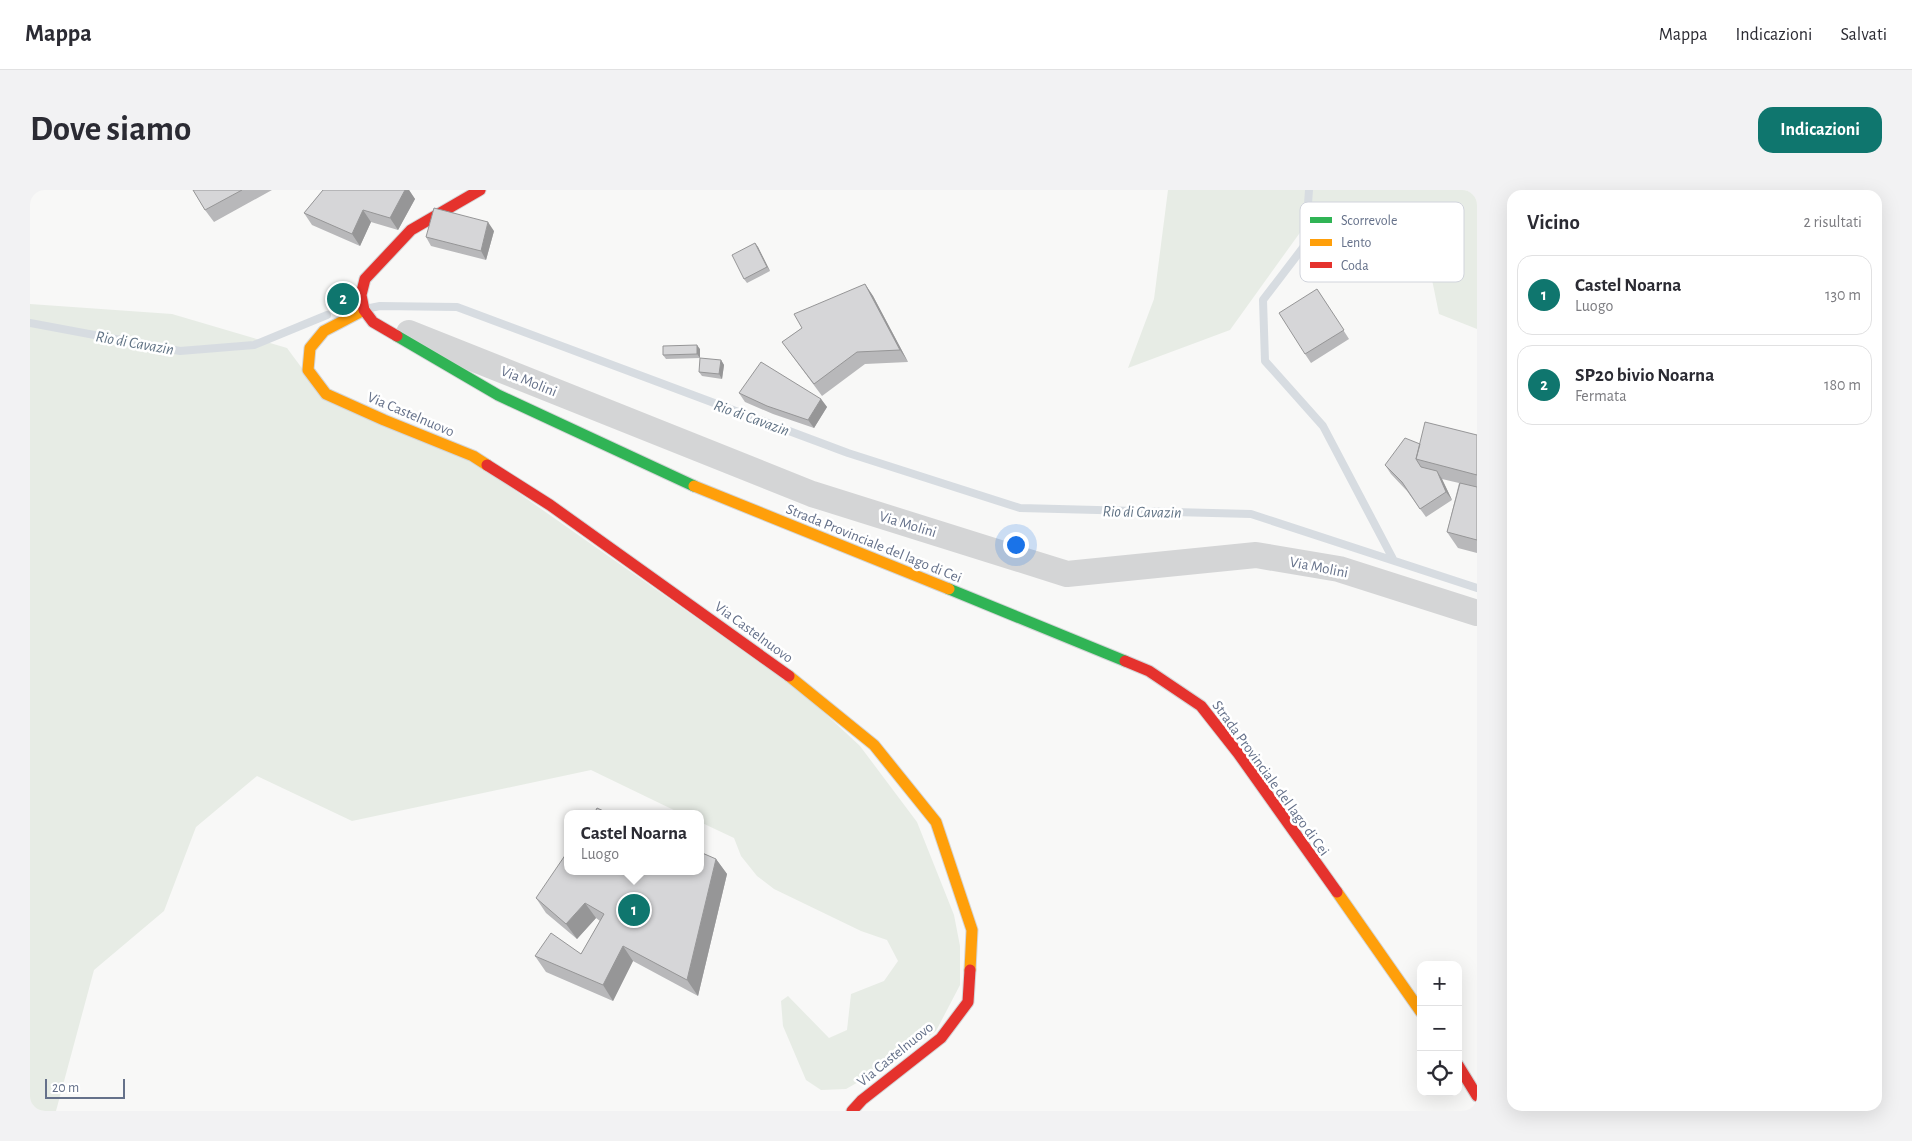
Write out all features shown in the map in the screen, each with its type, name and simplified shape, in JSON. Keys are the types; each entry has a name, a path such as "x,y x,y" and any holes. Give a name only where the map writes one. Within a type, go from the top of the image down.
{"main road":[{"path":"364,310 361,295 365,279 411,230 480,190"},
{"name":"Strada Provinciale del lago di Cei","path":"364,310 374,322 498,395 682,481 1149,671 1175,686 1201,706 1238,753 1417,1006"},
{"name":"Via Castelnuovo","path":"364,310 324,331 310,348 308,370 326,394 473,456 550,505 803,686 874,745 936,822 972,930 968,1002 941,1038 862,1100 852,1111"},
{"path":"1462,1072 1477,1096"}],"street":[{"name":"Via Molini","path":"364,310 388,324 812,494 1067,574 1256,555 1339,569 1477,613"}],"shaded area":[{"path":"1168,190 1477,190 1477,329 1439,314 1432,282 1464,282 1464,202 1300,202 1300,233 1230,330 1128,368 1154,299"},
{"path":"30,304 172,314 287,348 321,394 470,459 802,692 860,746 917,822 954,915 960,946 960,985 936,1031 876,1072 846,1089 821,1090 806,1080 783,1026 781,1001 788,996 829,1038 847,1030 851,994 884,981 898,961 887,940 861,931 774,889 757,876 741,856 734,838 704,824 704,810 674,810 591,770 352,821 257,776 196,827 164,911 94,970 56,1111 30,1111"}],"building":[{"path":"193,190 242,190 205,210"},
{"path":"323,190 405,190 390,218 363,210 352,234 304,213"},
{"path":"434,208 488,222 481,251 426,237"},
{"path":"755,243 767,267 744,279 732,255"},
{"path":"865,284 900,350 857,352 814,384 782,342 802,328 794,314"},
{"path":"1317,289 1344,330 1305,354 1279,313"},
{"path":"697,345 697,354 663,355 663,346"},
{"path":"700,358 721,360 719,374 699,372"},
{"path":"761,362 821,399 808,420 767,406 739,393"},
{"path":"1425,422 1477,435 1477,475 1416,459"},
{"path":"1405,438 1420,444 1416,459 1421,467 1437,471 1446,492 1420,509 1402,482 1385,465"},
{"path":"1460,483 1477,487 1477,540 1447,532"},
{"path":"704,854 716,859 687,980 623,946 603,985 535,956 551,933 581,954 604,914 585,903 566,924 536,898 564,857 564,875 704,875"}],"waterway":[{"path":"1308,202 1309,190"},
{"path":"1300,252 1263,300 1265,361 1323,426 1393,559"},
{"name":"Rio di Cavazin","path":"370,308 380,306 457,307 848,453 1020,508 1251,514 1477,588"},
{"name":"Rio di Cavazin","path":"30,323 180,351 254,345 327,315"}],"traffic: fast":[{"path":"397,336 498,395 694,486"},
{"path":"949,589 1125,661"}],"traffic: slow":[{"path":"364,310 324,331 310,348 308,370 326,394 473,456 487,465"},
{"path":"694,486 949,589"},
{"path":"789,676 874,745 936,822 972,930 970,970"},
{"path":"1337,892 1417,1006"}],"traffic: jam":[{"path":"397,336 373,322 364,310 361,295 365,279 411,230 480,190"},
{"path":"487,465 550,505 789,676"},
{"path":"1125,661 1149,671 1201,706 1238,753 1337,892"},
{"path":"852,1111 862,1100 941,1038 968,1002 970,970"},
{"path":"1462,1072 1477,1096"}],"place":[{"name":"SP20 bivio Noarna","path":"343,299"},
{"name":"Castel Noarna","path":"634,910"}]}
